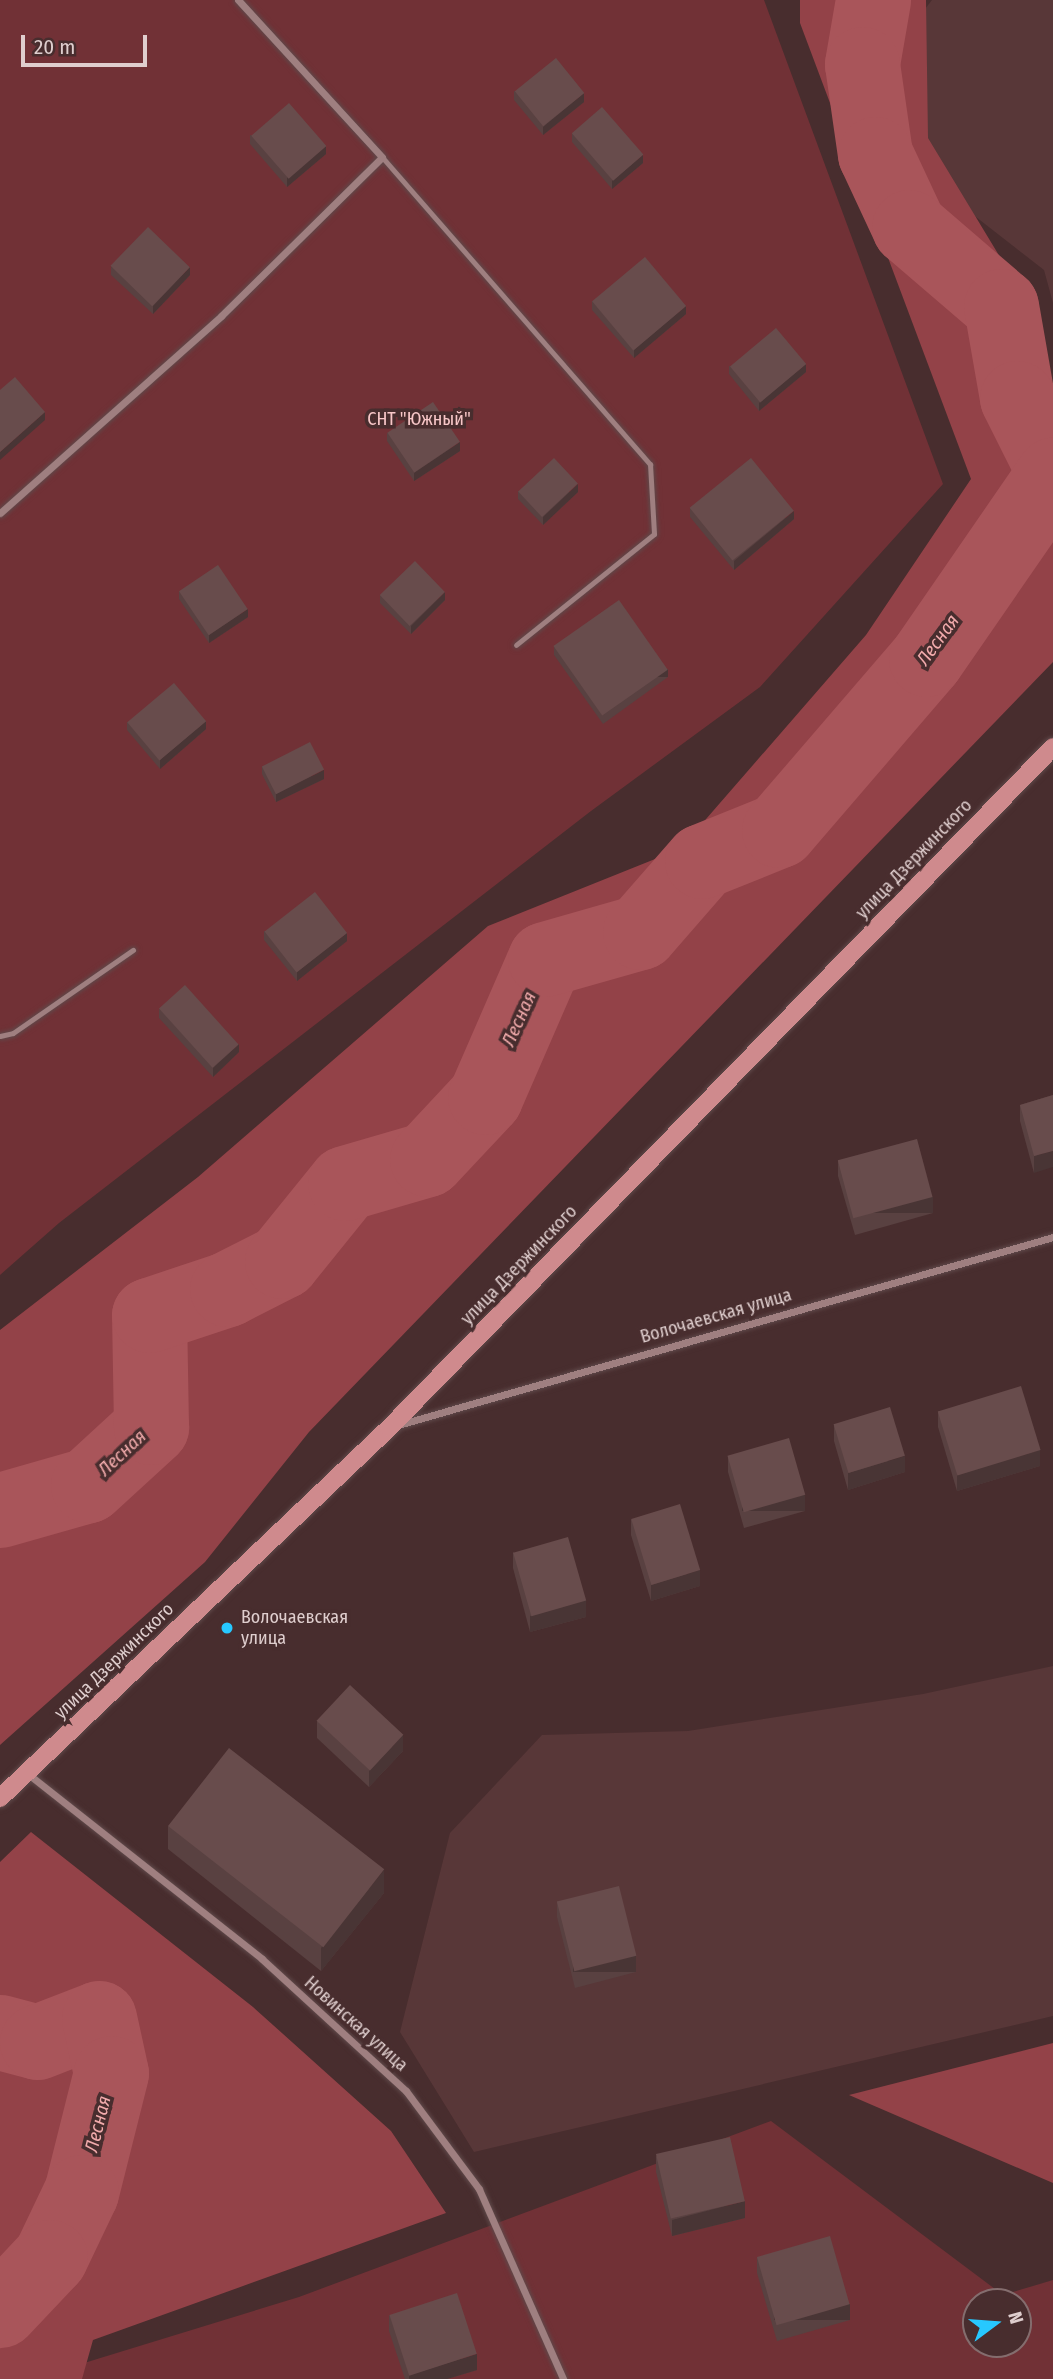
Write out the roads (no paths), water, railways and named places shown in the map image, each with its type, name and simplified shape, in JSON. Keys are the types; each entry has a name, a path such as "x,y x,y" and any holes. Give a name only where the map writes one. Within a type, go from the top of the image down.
{"main road":[{"name":"улица Дзержинского","path":"0,1798 389,1428 1053,747"}],"street":[{"path":"0,513 221,316 382,158 238,0"},
{"name":"Волочаевская улица","path":"389,1428 1053,1237"},
{"name":"Новинская улица","path":"28,1773 262,1959 406,2091 479,2189 563,2379"}],"lane":[{"path":"382,158 650,464 653,534 516,645"},
{"path":"0,1036 13,1033 133,950"}],"waterway":[{"name":"Лесная","path":"873,0 862,64 875,154 909,227 1001,306 1017,398 1053,470"},
{"name":"Лесная","path":"0,1510 88,1485 151,1427 149,1315 227,1289 282,1261 345,1183 427,1159 485,1097 545,959 640,932 702,861 779,830 926,659 1053,475"},
{"name":"Лесная","path":"0,2032 37,2042 99,2018 111,2073 81,2192 50,2257 0,2310"}],"place":[{"name":"Волочаевская улица","path":"227,1628"}],"park label":[{"name":"СНТ \"Южный\"","path":"419,419"}]}
